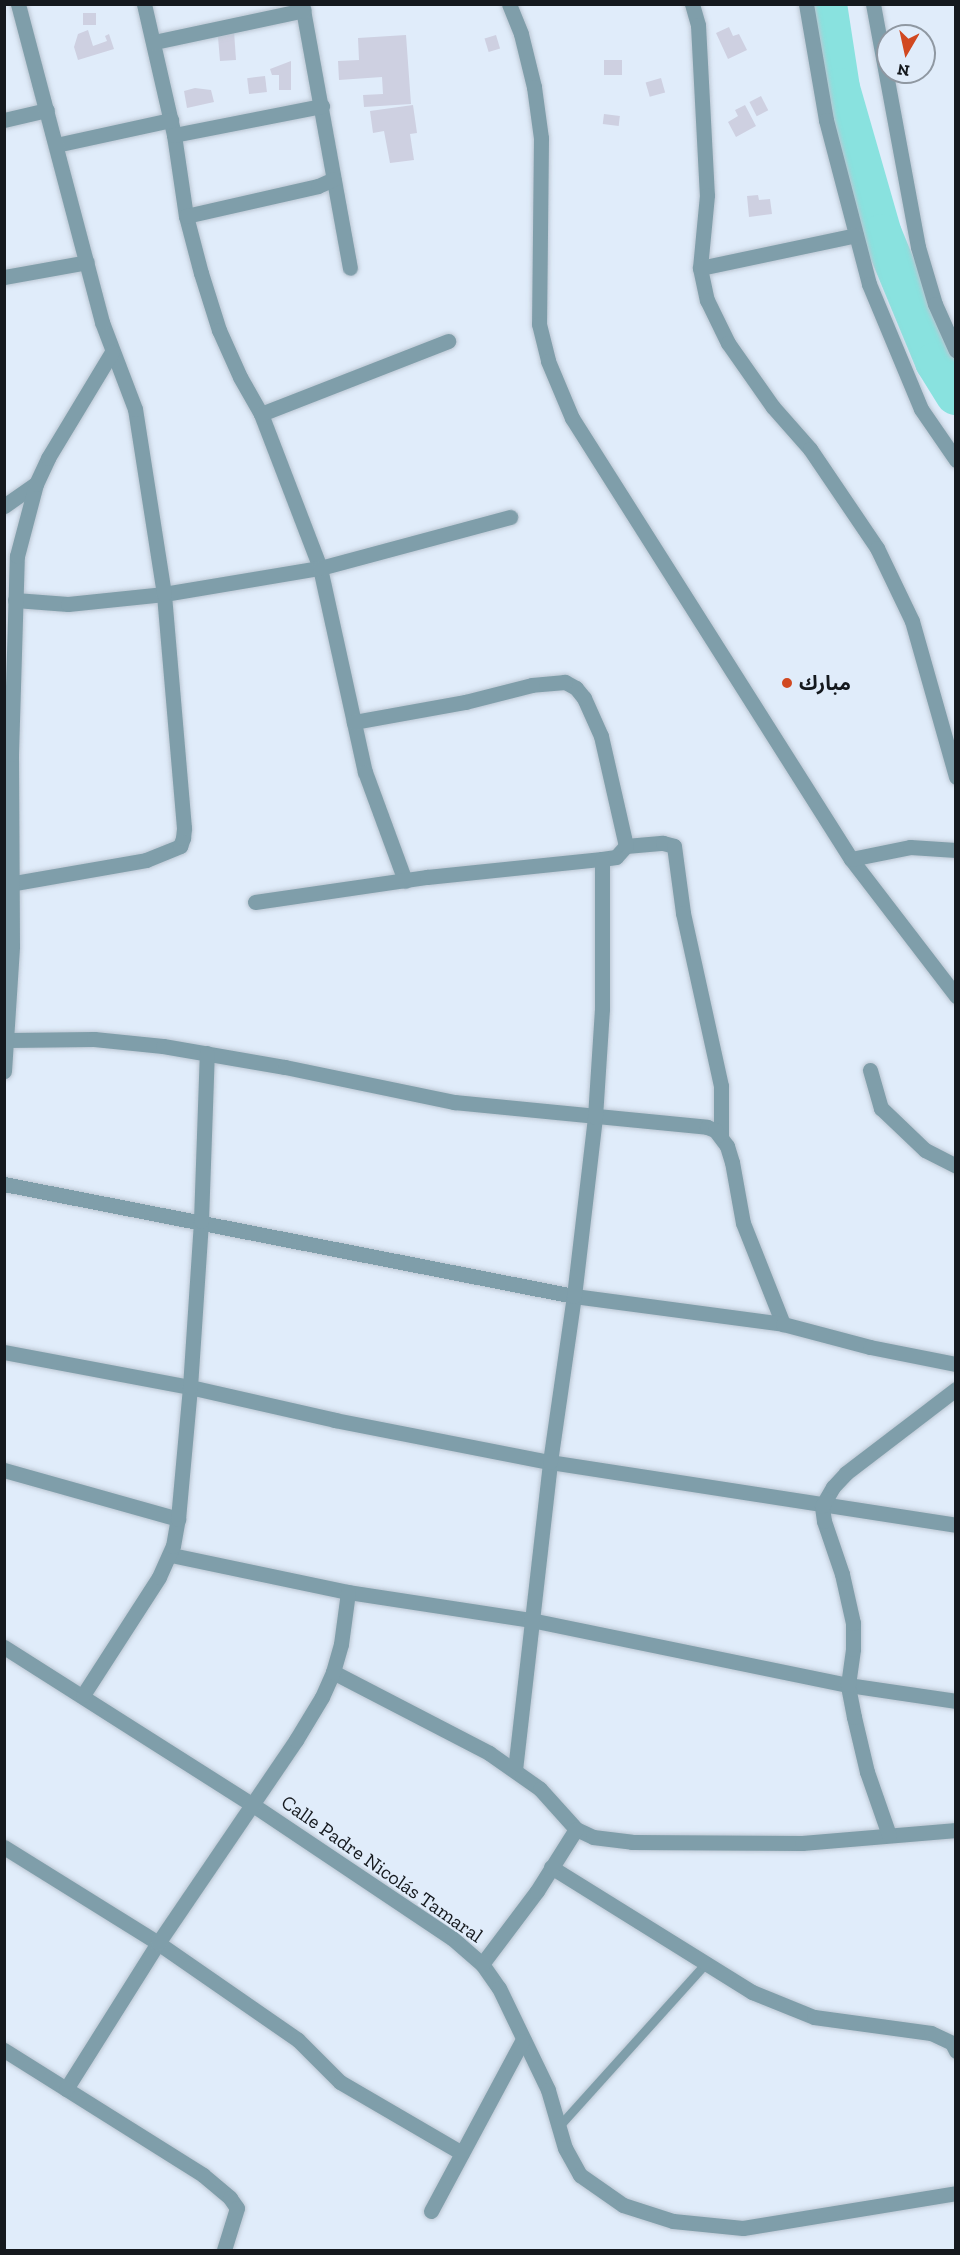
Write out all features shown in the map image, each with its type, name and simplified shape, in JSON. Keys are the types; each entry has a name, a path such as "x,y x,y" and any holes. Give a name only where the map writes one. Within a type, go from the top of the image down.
{"street":[{"path":"9,884 146,860 180,846 184,828 164,594 135,409 112,352 18,4"},
{"path":"144,4 174,135 186,216 219,330 261,414 320,568 365,772 405,881"},
{"path":"509,4 521,34 534,87 541,138 539,324 548,361 572,418 851,859 956,996"},
{"path":"692,4 698,25 707,195 700,268 707,300 728,343 773,407 810,449 877,548 912,621 956,777"},
{"path":"806,4 826,120 869,284 921,409 956,460"},
{"path":"873,4 918,247 935,304 956,351"},
{"path":"154,42 303,7 350,268"},
{"path":"174,135 322,106"},
{"path":"4,120 47,110"},
{"path":"56,145 171,120"},
{"path":"186,216 318,186 334,179"},
{"path":"700,268 856,235"},
{"path":"4,277 87,262"},
{"path":"261,414 448,342"},
{"path":"4,1071 8,1040 12,946 9,884 17,556 36,483 48,458 112,352"},
{"path":"4,506 36,483"},
{"path":"15,600 68,604 164,594 320,568 510,517"},
{"path":"354,722 465,702 532,685 565,682 576,688 584,698 601,736 626,846"},
{"path":"255,902 405,881 616,857 626,846 663,843 674,846 683,913 721,1086 721,1136 732,1162 742,1224 783,1324"},
{"path":"851,859 910,847 956,850"},
{"path":"516,1770 550,1462 574,1296 595,1117 602,1009 602,859"},
{"path":"8,1040 94,1039 207,1053 454,1102 707,1127 721,1136"},
{"path":"82,1695 171,1555 178,1519 190,1387 201,1221 207,1053"},
{"path":"870,1070 881,1108 925,1150 956,1166"},
{"path":"4,1184 574,1296 783,1324 870,1347 956,1364"},
{"path":"4,1352 190,1387 335,1420 550,1462 956,1525"},
{"path":"889,1835 858,1739 849,1685 854,1650 853,1623 842,1574 824,1521 822,1506 833,1487 846,1473 956,1389"},
{"path":"4,1470 178,1519"},
{"path":"171,1555 348,1592 531,1620 849,1685 956,1701"},
{"path":"66,2089 158,1943 296,1740 333,1672 346,1618 348,1592"},
{"name":"Calle Padre Nicolás Tamaral","path":"4,1647 253,1805 452,1938 482,1964 499,1988 522,2041 548,2090 565,2148 580,2175 623,2205 673,2221 743,2228 956,2193"},
{"path":"333,1672 454,1734 516,1770 540,1789 576,1829 594,1837 632,1842 802,1843 956,1830"},
{"path":"482,1964 537,1892 576,1829"},
{"path":"4,1847 158,1943 298,2040 340,2082 462,2153"},
{"path":"552,1868 752,1992 814,2017 931,2033 952,2043 956,2051"},
{"path":"431,2211 522,2041"},
{"path":"4,2050 203,2175 230,2198 237,2208 224,2250"}],"lane":[{"path":"560,2125 705,1964"}],"building":[{"path":"83,13 96,13 96,25 83,25"},
{"path":"729,27 733,36 739,34 747,50 728,59 716,33"},
{"path":"88,30 93,46 107,41 105,36 109,34 114,49 78,60 74,47 78,34"},
{"path":"234,31 236,60 220,61 218,37"},
{"path":"406,35 411,104 364,107 363,95 383,94 382,77 339,80 338,61 359,60 358,38"},
{"path":"496,35 500,48 489,52 485,39"},
{"path":"604,60 622,60 622,75 604,75"},
{"path":"291,61 291,90 279,90 279,75 272,75 270,69"},
{"path":"265,76 267,92 249,94 247,78"},
{"path":"661,78 665,92 650,97 646,82"},
{"path":"195,88 211,90 214,102 187,108 184,91"},
{"path":"761,96 768,110 757,116 749,102"},
{"path":"413,105 417,133 410,134 414,160 390,163 384,131 373,133 370,111"},
{"path":"745,105 756,126 736,137 728,122 738,116 735,110"},
{"path":"604,114 620,116 619,126 603,124"},
{"path":"758,195 759,200 770,199 772,214 749,217 747,196"}],"waterway":[{"path":"827,4 840,88 882,234 935,362 956,395"}],"place":[{"name":"مبارك","path":"787,683"}]}
